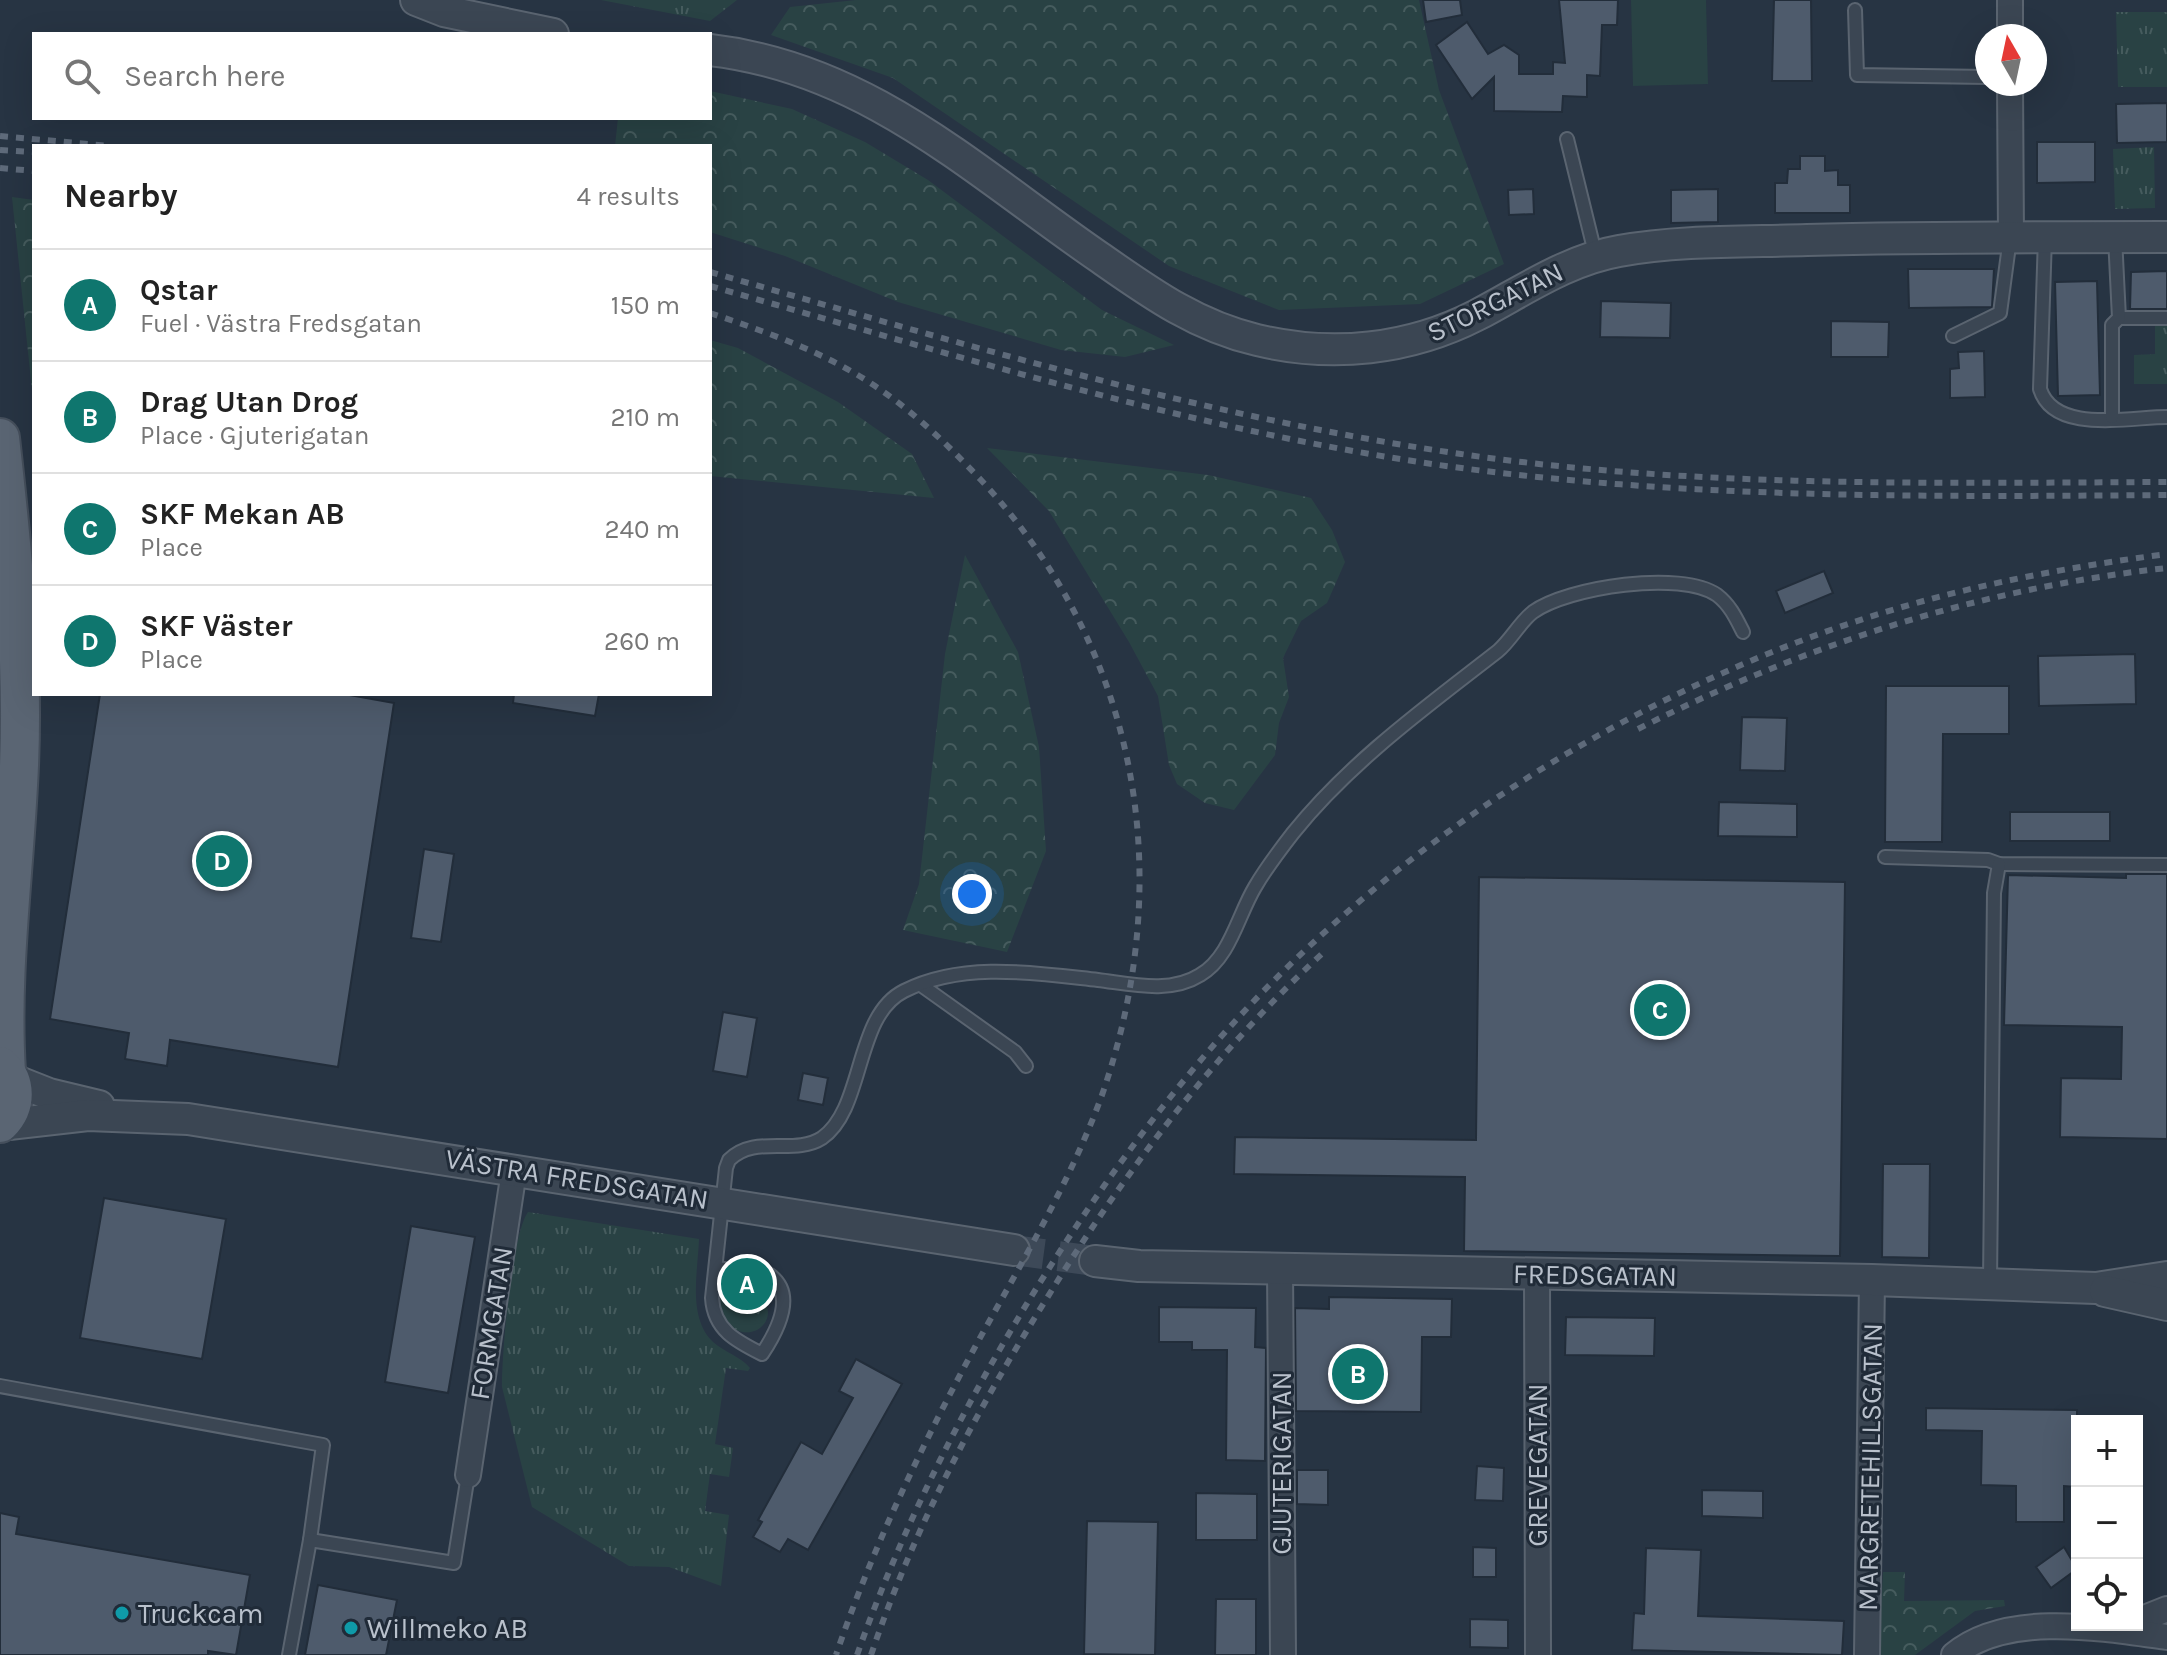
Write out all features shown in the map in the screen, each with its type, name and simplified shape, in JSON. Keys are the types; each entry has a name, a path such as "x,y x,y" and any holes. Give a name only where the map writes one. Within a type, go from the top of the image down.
{"main road":[{"path":"0,438 19,656 18,785 2,914 1,1026 11,1107 0,1124"}],"street":[{"path":"416,0 444,11 544,32"},
{"path":"2010,0 2010,24"},
{"name":"STORGATAN","path":"712,50 805,71 874,101 1166,304 1230,333 1293,348 1339,349 1411,342 1477,315 1551,274 1596,257 1646,247 2011,237 2167,237"},
{"path":"2010,96 2011,237"},
{"name":"VÄSTRA FREDSGATAN","path":"6,1072 49,1094 140,1116"},
{"name":"VÄSTRA FREDSGATAN","path":"0,1124 88,1115 140,1116 289,1133 1014,1250"},
{"name":"FORMGATAN","path":"468,1475 514,1171"},
{"name":"FREDSGATAN","path":"1095,1261 1139,1266 1280,1270 1990,1283 2096,1288 2167,1305"},
{"name":"GJUTERIGATAN","path":"1280,1270 1283,1655"},
{"name":"GREVEGATAN","path":"1537,1274 1538,1655"},
{"name":"FREDSGATAN","path":"2096,1288 2167,1277"},
{"name":"MARGRETEHILLSGATAN","path":"1867,1655 1872,1280"},
{"path":"2143,1618 2167,1609"},
{"path":"1954,1655 1983,1635 2007,1629 2071,1627"},
{"path":"2143,1630 2167,1637"}],"lane":[{"path":"1855,10 1857,75 1975,77"},
{"path":"1567,139 1596,257"},
{"path":"1953,336 2000,313 2011,237"},
{"path":"2045,237 2040,375 2044,404 2054,412 2075,419 2167,417"},
{"path":"2115,237 2119,318"},
{"path":"2112,417 2112,325 2119,318 2167,318"},
{"path":"716,1268 770,1275 777,1280 782,1296 782,1318 762,1354 723,1331 715,1319 712,1298 726,1168 735,1154 754,1146 817,1141 831,1129 842,1111 884,1009 900,993 921,985 999,971 1171,987 1200,975 1216,962 1272,860 1342,776 1501,648 1533,612 1570,595 1625,585 1690,585 1715,593 1730,607 1743,632"},
{"path":"1885,857 1988,860 1999,864 2167,865"},
{"path":"1990,1283 1994,893 1999,864"},
{"path":"921,985 1015,1052 1026,1066"},
{"path":"0,1386 323,1445 289,1655"},
{"path":"310,1540 454,1563 468,1475"}],"green space":[{"path":"601,0 737,0 710,21"},
{"path":"856,0 1419,0 1439,90 1504,264 1420,304 1279,310 1169,266 893,78 771,35 790,7"},
{"path":"1631,0 1706,0 1708,84 1633,86"},
{"path":"2116,12 2167,12 2167,87 2118,87"},
{"path":"712,91 792,109 865,142 928,180 1102,310 1174,345 1125,357 1061,350 898,302 785,256 712,233 712,144 615,144 618,120 712,120"},
{"path":"2154,147 2155,208 2115,209 2113,149"},
{"path":"12,197 32,200 32,391"},
{"path":"2155,322 2167,322 2167,384 2134,384 2134,355 2155,354"},
{"path":"712,341 738,348 838,402 912,454 934,498 712,476"},
{"path":"987,448 1208,475 1311,498 1332,530 1345,562 1327,603 1301,621 1283,658 1289,697 1279,723 1275,755 1234,810 1205,803 1177,784 1169,765 1158,696 1129,642 1049,511"},
{"path":"965,555 1018,652 1039,747 1046,851 1007,952 903,930 919,884 945,654"},
{"path":"528,1212 699,1239 696,1293 700,1320 713,1342 750,1368 748,1371 726,1368 715,1444 733,1448 729,1477 710,1474 705,1511 729,1515 721,1586 669,1567 629,1566 532,1507 502,1387 512,1269"},
{"path":"718,1289 762,1297 768,1309 766,1320 760,1328 750,1332 729,1325 722,1311"},
{"path":"1883,1572 1905,1572 1904,1601 2004,1600 2005,1606 1975,1611 1915,1655 1878,1655"}],"building":[{"path":"1423,0 1460,0 1462,15 1426,22"},
{"path":"1559,0 1618,0 1617,25 1602,25 1600,76 1587,75 1587,97 1563,96 1562,112 1494,111 1494,77 1472,99 1436,45 1467,22 1488,54 1504,45 1519,55 1519,74 1553,74 1553,62 1565,63"},
{"path":"1774,0 1811,0 1812,81 1772,81"},
{"path":"2167,103 2167,142 2117,143 2116,104"},
{"path":"2037,142 2095,142 2095,182 2037,183"},
{"path":"1800,156 1825,156 1825,171 1838,170 1838,185 1850,185 1850,213 1775,213 1775,183 1787,183 1788,169 1800,169"},
{"path":"1533,189 1534,214 1509,215 1508,190"},
{"path":"1718,189 1718,222 1671,223 1671,190"},
{"path":"1908,269 1994,269 1992,307 1909,308"},
{"path":"2167,271 2167,309 2130,309 2131,272"},
{"path":"2097,281 2100,395 2058,396 2055,282"},
{"path":"1601,301 1671,303 1670,338 1600,337"},
{"path":"1831,321 1889,322 1888,357 1831,357"},
{"path":"1984,351 1985,397 1950,398 1950,369 1959,368 1958,352"},
{"path":"1824,571 1833,593 1785,613 1776,591"},
{"path":"2135,654 2136,704 2039,706 2038,656"},
{"path":"1886,686 2009,686 2009,734 1943,734 1942,842 1885,842"},
{"path":"100,696 355,696 394,703 338,1067 170,1040 167,1066 125,1059 129,1033 50,1019"},
{"path":"514,696 599,696 595,716 513,703"},
{"path":"1742,717 1787,718 1785,771 1740,770"},
{"path":"1719,802 1797,804 1797,837 1718,836"},
{"path":"2010,812 2110,812 2110,841 2010,841"},
{"path":"424,849 454,854 441,942 411,938"},
{"path":"2126,874 2167,874 2167,1139 2060,1137 2061,1078 2121,1079 2122,1027 2004,1025 2008,875 2126,878"},
{"path":"1479,877 1845,882 1840,1256 1464,1251 1465,1177 1234,1174 1235,1137 1476,1140"},
{"path":"723,1012 757,1018 747,1077 713,1071"},
{"path":"803,1073 828,1078 823,1105 798,1100"},
{"path":"1883,1164 1930,1164 1929,1258 1882,1257"},
{"path":"104,1198 226,1219 202,1359 80,1338"},
{"path":"411,1226 475,1237 448,1393 385,1382"},
{"path":"1329,1297 1452,1299 1451,1337 1422,1337 1421,1412 1296,1411 1295,1308 1329,1309"},
{"path":"1159,1307 1256,1308 1255,1347 1266,1348 1265,1461 1226,1460 1227,1350 1192,1350 1192,1342 1159,1342"},
{"path":"1566,1317 1655,1318 1654,1356 1565,1355"},
{"path":"856,1359 902,1384 808,1550 788,1539 780,1552 753,1537 762,1522 758,1520 801,1442 822,1454 853,1398 839,1391"},
{"path":"1926,1408 2077,1410 2077,1415 2071,1415 2071,1487 2064,1486 2064,1522 2016,1522 2016,1486 1981,1485 1982,1431 1926,1430"},
{"path":"1477,1466 1504,1468 1503,1501 1475,1500"},
{"path":"1297,1470 1328,1470 1328,1505 1297,1504"},
{"path":"1702,1490 1763,1491 1763,1518 1702,1516"},
{"path":"1196,1493 1257,1494 1257,1540 1196,1540"},
{"name":"Truckcam","path":"0,1513 19,1517 16,1534 250,1575 236,1655 208,1651 208,1655 0,1655"},
{"path":"1087,1521 1158,1522 1155,1655 1084,1654"},
{"path":"1473,1547 1496,1548 1496,1577 1473,1577"},
{"path":"2064,1547 2071,1559 2071,1573 2051,1588 2036,1567"},
{"path":"1646,1548 1701,1550 1698,1616 1844,1621 1842,1655 1632,1650 1634,1613 1644,1614"},
{"name":"Willmeko AB","path":"318,1585 397,1600 386,1655 305,1655"},
{"path":"1216,1599 1256,1599 1256,1655 1215,1655"},
{"path":"1470,1619 1508,1620 1508,1648 1470,1647"}],"tunnel":[{"path":"1014,1250 1095,1261"}],"railway":[{"path":"0,136 88,144"},
{"path":"0,150 32,152"},
{"path":"0,168 32,171"},
{"path":"712,273 990,351 1177,399 1271,420 1461,454 1549,465 1725,478 1902,483 2167,482"},
{"path":"712,287 1072,388 1254,431 1439,465 1620,484 1802,494 2167,495"},
{"path":"712,314 814,352 887,394 929,429 981,480 1035,547 1077,617 1109,692 1129,770 1139,849 1137,931 1125,1013 1102,1095 1060,1192 917,1460 865,1576 836,1655"},
{"path":"857,1655 913,1516 957,1427 1005,1340 1072,1233 1136,1142 1206,1054 1272,983 1343,916 1418,854 1498,797 1582,745 1669,698 1757,658 1848,624 1926,600 2046,573 2167,554"},
{"path":"1638,729 1765,671 1895,624 2030,590 2167,568"},
{"path":"871,1655 907,1562 948,1471 1021,1341 1077,1250 1174,1114 1247,1029 1326,950"}],"place":[{"name":"SKF Väster","path":"222,861"},
{"name":"SKF Mekan AB","path":"1660,1010"},
{"name":"Qstar","path":"747,1284"},
{"name":"Drag Utan Drog","path":"1358,1374"},
{"name":"Truckcam","path":"122,1613"},
{"name":"Willmeko AB","path":"351,1628"}]}
